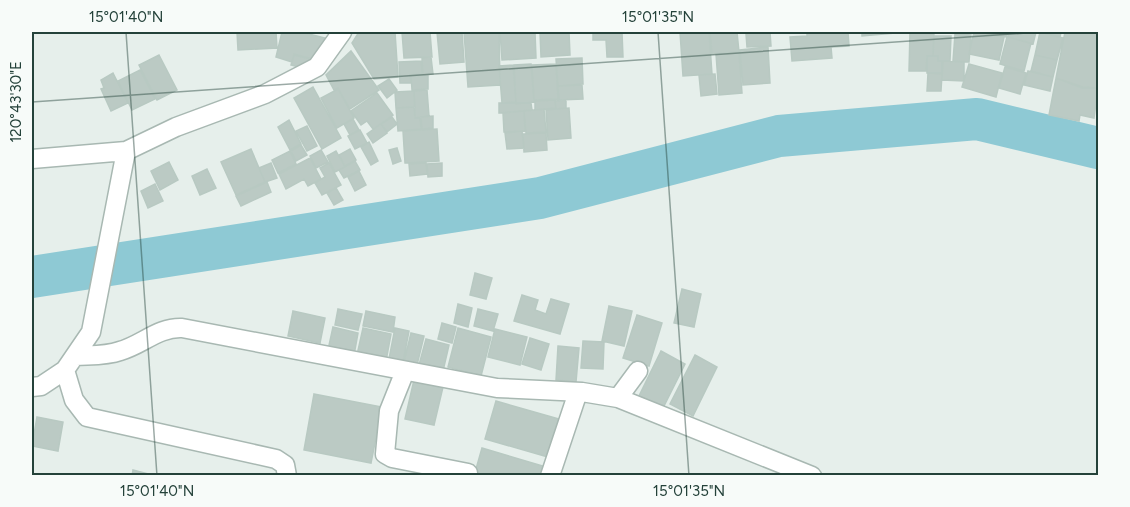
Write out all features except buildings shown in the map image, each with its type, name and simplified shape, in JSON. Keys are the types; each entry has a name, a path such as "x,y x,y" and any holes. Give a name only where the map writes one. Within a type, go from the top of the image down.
{"street":[{"path":"32,159 126,150 176,127 284,86 317,67 342,32"},
{"path":"32,387 41,386 70,363 91,332 126,150"},
{"path":"70,363 122,351 161,330 182,328 497,388 578,392 618,398 812,476"},
{"path":"70,363 74,400 87,417 276,459 285,465 287,476"},
{"path":"405,371 389,411 385,454 392,458 468,473"},
{"path":"618,398 638,371"},
{"path":"550,476 578,392"}],"waterway":[{"path":"32,277 540,198 779,136 977,119 1098,148"}]}
